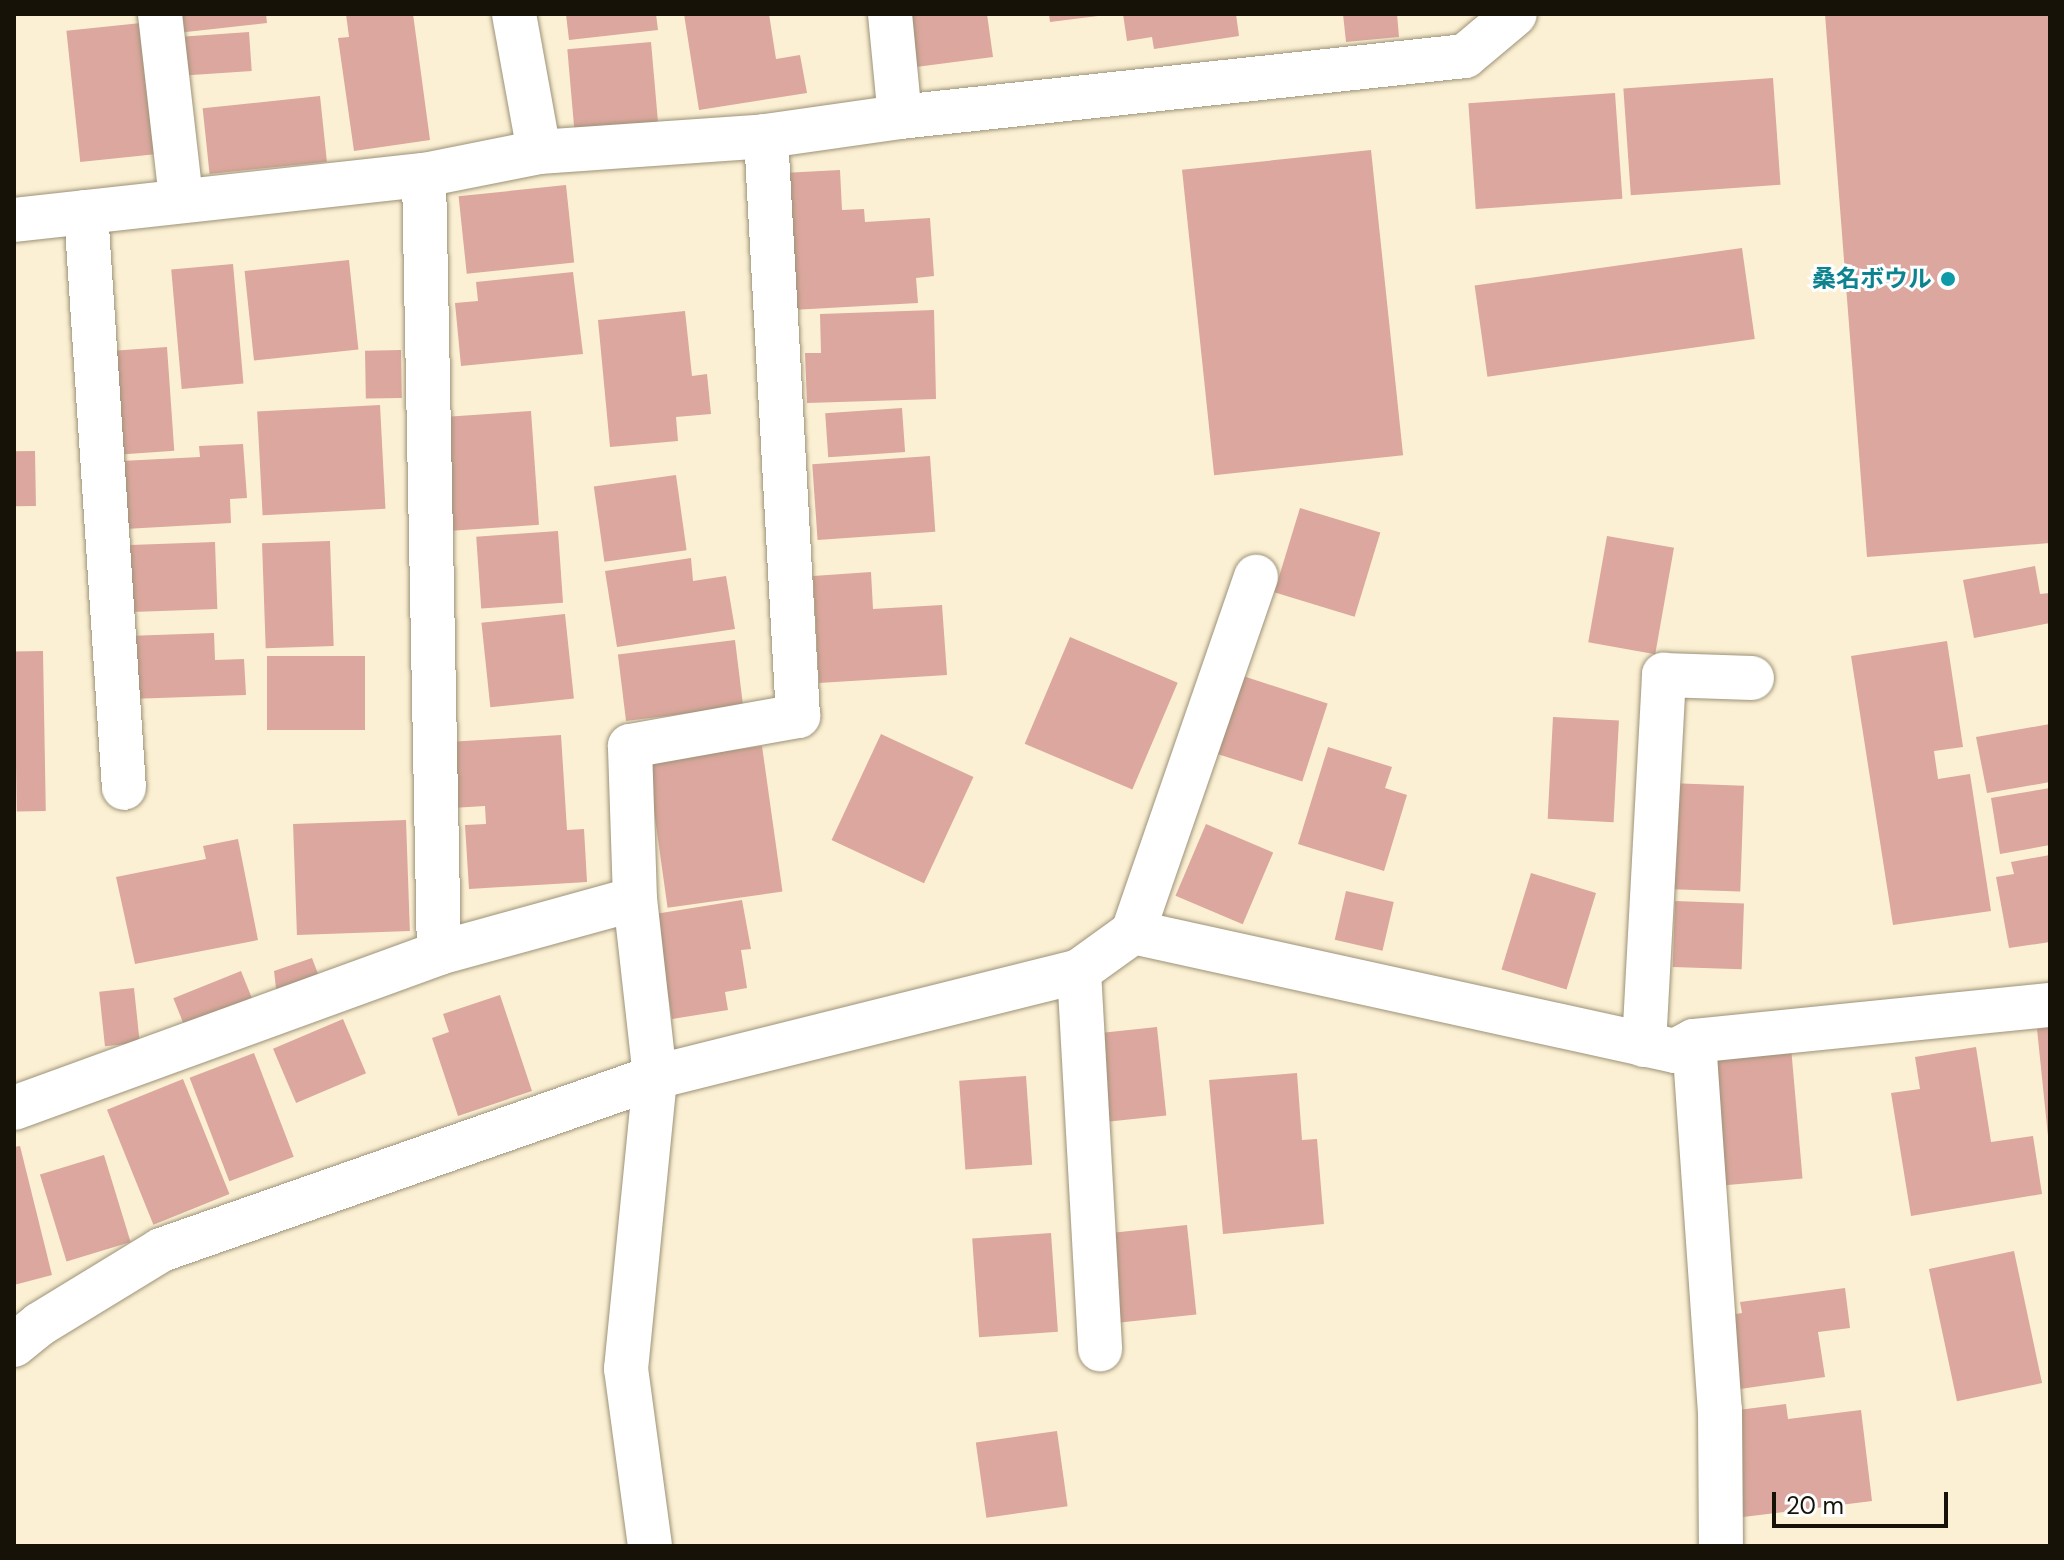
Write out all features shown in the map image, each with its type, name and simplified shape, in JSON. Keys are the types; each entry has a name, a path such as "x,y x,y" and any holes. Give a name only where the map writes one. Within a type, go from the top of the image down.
{"street":[{"path":"160,14 181,199"},
{"path":"514,14 539,152"},
{"path":"890,14 900,117"},
{"path":"14,220 181,199 424,175 539,152 766,136 900,117 1465,56 1515,14"},
{"path":"650,1546 626,1369 655,1077 635,899 630,746 798,716 766,136"},
{"path":"424,175 439,953"},
{"path":"86,212 124,788"},
{"path":"14,1345 40,1324 161,1250 655,1077 1079,971 1133,932 1256,577"},
{"path":"1644,1045 1664,675 1752,678"},
{"path":"14,1108 439,953 635,899"},
{"path":"1133,932 1675,1051 1694,1041 2050,1005"},
{"path":"1079,971 1100,1349"},
{"path":"1694,1041 1720,1410 1721,1546"}],"building":[{"path":"175,14 266,14 267,23 177,33"},
{"path":"346,14 413,14 430,140 354,151 338,38 349,37"},
{"path":"566,14 656,14 658,30 569,40"},
{"path":"684,14 769,14 776,59 800,55 807,93 699,110"},
{"path":"909,14 987,14 993,57 916,67"},
{"path":"1049,14 1098,14 1098,16 1050,22"},
{"path":"1123,14 1236,14 1239,36 1154,49 1152,37 1127,41"},
{"path":"1343,14 1397,14 1399,37 1346,42"},
{"name":"桑名ボウル","path":"1825,14 2050,14 2050,543 1867,557"},
{"path":"141,23 155,154 80,162 66,31"},
{"path":"249,32 252,71 181,76 178,37"},
{"path":"651,42 658,127 575,134 567,49"},
{"path":"1773,78 1780,185 1631,195 1623,88"},
{"path":"1615,93 1622,199 1476,209 1468,103"},
{"path":"320,96 327,162 210,174 203,108"},
{"path":"1371,150 1403,455 1214,475 1182,170"},
{"path":"840,170 842,210 864,209 865,222 930,218 934,276 916,278 918,303 792,310 783,173"},
{"path":"566,185 574,263 467,274 459,196"},
{"path":"1742,248 1755,339 1487,377 1475,286"},
{"path":"349,260 358,350 254,360 245,271"},
{"path":"233,264 243,384 182,389 171,269"},
{"path":"573,272 583,354 461,366 455,303 478,301 476,282"},
{"path":"934,310 936,399 807,403 805,353 821,353 820,314"},
{"path":"685,311 692,376 707,374 711,414 676,417 678,441 610,447 598,320"},
{"path":"167,347 174,451 117,455 110,351"},
{"path":"401,350 402,398 366,399 365,351"},
{"path":"380,405 385,509 263,515 257,411"},
{"path":"902,408 905,452 828,457 825,413"},
{"path":"531,411 539,525 448,531 440,417"},
{"path":"243,444 247,498 230,499 231,523 125,529 121,461 200,457 199,446"},
{"path":"14,451 35,451 36,506 15,506"},
{"path":"930,456 935,532 818,540 812,464"},
{"path":"676,475 687,550 604,562 594,487"},
{"path":"1300,508 1380,533 1355,617 1274,592"},
{"path":"558,531 563,603 481,609 476,537"},
{"path":"1607,536 1674,548 1655,654 1588,642"},
{"path":"330,541 334,646 266,648 262,543"},
{"path":"215,542 217,609 125,612 123,545"},
{"path":"691,558 693,581 726,576 735,629 617,647 605,571"},
{"path":"2035,566 2040,594 2050,593 2050,623 1974,638 1963,580"},
{"path":"871,572 873,609 942,605 947,675 819,683 813,576"},
{"path":"565,614 574,699 490,707 481,623"},
{"path":"214,633 215,660 244,659 246,695 129,699 127,636"},
{"path":"1070,637 1178,683 1132,789 1025,744"},
{"path":"735,640 743,707 626,721 618,654"},
{"path":"1947,641 1963,747 1934,751 1938,779 1970,774 1991,911 1893,925 1851,656"},
{"path":"43,651 46,811 17,811 14,652"},
{"path":"267,656 365,656 365,730 267,730"},
{"path":"1243,676 1328,704 1302,781 1218,754"},
{"path":"1553,717 1619,720 1614,822 1548,819"},
{"path":"2050,724 2050,782 1987,793 1976,737"},
{"path":"881,734 973,777 924,883 832,840"},
{"path":"561,735 567,830 584,829 587,882 469,889 465,825 486,824 485,806 452,808 448,742"},
{"path":"762,746 782,892 668,908 647,762"},
{"path":"1328,747 1392,767 1385,788 1407,795 1384,871 1298,844"},
{"path":"1668,783 1744,786 1740,892 1664,889"},
{"path":"2050,788 2050,845 2000,854 1991,798"},
{"path":"406,820 410,931 297,935 293,824"},
{"path":"1206,824 1273,853 1243,924 1176,896"},
{"path":"238,839 258,940 135,964 116,877 206,859 203,846"},
{"path":"2050,855 2050,942 2009,948 1996,877 2014,874 2011,862"},
{"path":"1531,873 1596,893 1566,989 1501,970"},
{"path":"1346,891 1394,902 1382,951 1335,940"},
{"path":"742,900 751,949 741,950 747,988 725,992 728,1010 672,1019 655,914"},
{"path":"1675,901 1744,903 1742,969 1673,967"},
{"path":"312,958 320,979 277,997 274,971"},
{"path":"241,971 253,1001 185,1028 173,998"},
{"path":"134,988 140,1043 105,1046 99,992"},
{"path":"500,995 532,1091 458,1116 432,1038 449,1032 443,1014"},
{"path":"343,1019 366,1073 296,1103 273,1049"},
{"path":"1157,1027 1166,1116 1103,1122 1093,1034"},
{"path":"2050,1027 2050,1136 2048,1136 2037,1029"},
{"path":"1791,1047 1803,1178 1716,1186 1704,1055"},
{"path":"1976,1047 1991,1142 2033,1136 2042,1194 1911,1216 1891,1093 1920,1089 1915,1057"},
{"path":"254,1053 294,1157 229,1181 190,1078"},
{"path":"1297,1073 1302,1140 1317,1139 1324,1224 1223,1234 1209,1080"},
{"path":"1026,1076 1032,1165 965,1169 959,1081"},
{"path":"183,1079 229,1194 153,1225 107,1110"},
{"path":"20,1146 52,1275 14,1285 14,1147"},
{"path":"104,1155 131,1242 67,1262 40,1175"},
{"path":"1187,1225 1196,1315 1120,1323 1110,1233"},
{"path":"1051,1233 1058,1332 979,1337 972,1239"},
{"path":"2014,1251 2042,1383 1957,1401 1929,1269"},
{"path":"1845,1288 1850,1328 1818,1332 1825,1377 1733,1390 1723,1316 1742,1313 1740,1302"},
{"path":"1786,1404 1788,1419 1861,1410 1872,1501 1743,1517 1730,1411"},
{"path":"1057,1431 1068,1506 986,1518 976,1442"}],"place":[{"name":"桑名ボウル","path":"1948,279"}]}
